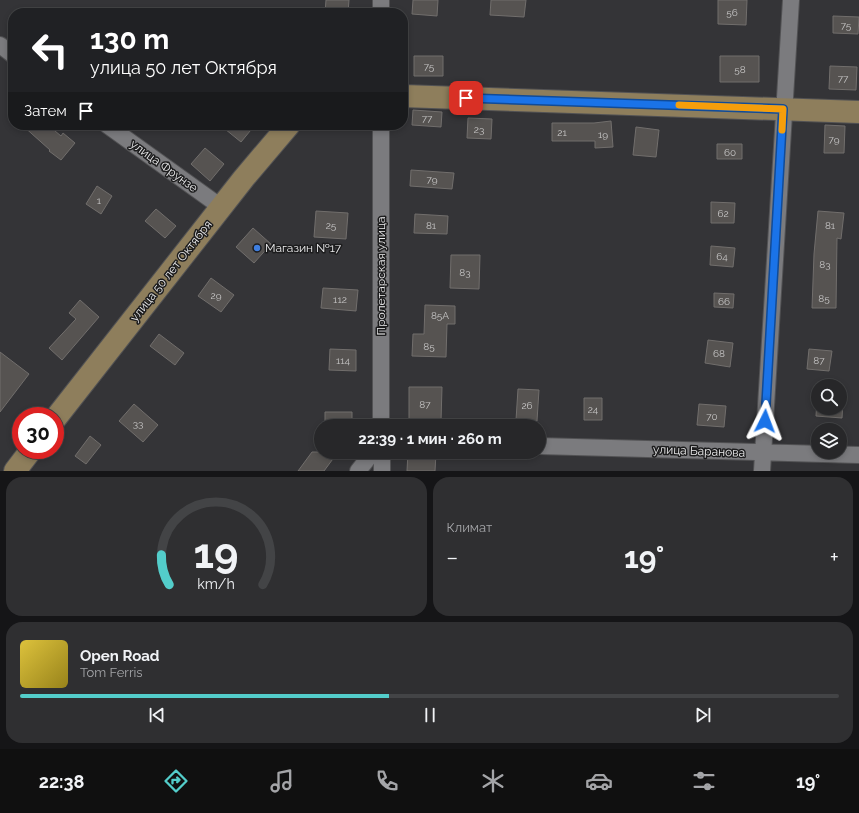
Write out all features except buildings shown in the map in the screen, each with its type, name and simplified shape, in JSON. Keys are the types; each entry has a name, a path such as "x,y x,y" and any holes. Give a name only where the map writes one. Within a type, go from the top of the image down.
{"main road":[{"path":"408,96 859,112"},
{"name":"улица 50 лет Октября","path":"64,408 221,207 285,130"},
{"path":"14,471 24,459"}],"street":[{"path":"762,471 783,109 791,0"},
{"path":"0,45 8,51"},
{"name":"улица Фрунзе","path":"114,130 221,207"},
{"name":"Пролетарская улица","path":"381,130 381,419"},
{"name":"улица Баранова","path":"546,446 859,455"},
{"path":"358,471 367,459"},
{"path":"382,459 382,471"}],"slow traffic":[{"path":"679,105 783,109 782,130"}],"place":[{"name":"Магазин №17","path":"257,248"}],"route":[{"path":"466,98 783,109 765,421"}]}
